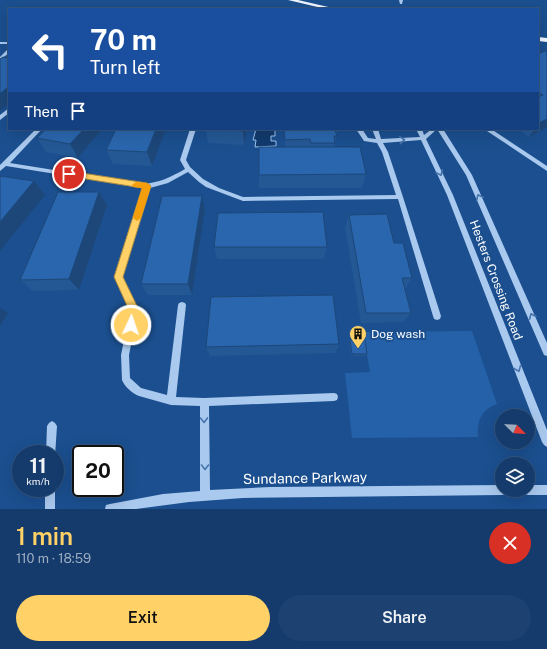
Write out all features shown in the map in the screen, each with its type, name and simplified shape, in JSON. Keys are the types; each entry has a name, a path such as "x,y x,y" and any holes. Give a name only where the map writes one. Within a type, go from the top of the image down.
{"main road":[{"path":"291,0 329,8"}],"street":[{"path":"0,59 8,52"},
{"path":"0,118 8,111"},
{"path":"0,169 38,130"},
{"path":"193,130 183,160 187,170 197,179 218,191 243,199 400,197"},
{"path":"360,130 366,140 379,141 424,138 434,130"},
{"path":"375,130 385,152 400,197 437,316"},
{"name":"Hesters Crossing Road","path":"420,130 450,195 547,442"},
{"name":"Hesters Crossing Road","path":"441,130 469,175 547,352"},
{"path":"488,130 547,169"},
{"path":"5,164 147,186 156,186 172,180 187,170"},
{"path":"147,186 118,277 134,310 125,355 126,380 139,392 171,401 204,402 334,397"},
{"path":"171,401 182,305"},
{"path":"204,402 205,495"},
{"path":"51,445 52,426"},
{"name":"Sundance Parkway","path":"110,509 134,504 205,495 254,492 495,490"},
{"path":"535,490 547,490"},
{"path":"50,497 50,509"}],"shaded area":[{"path":"256,130 275,130 275,136 271,136 271,141 276,141 276,146 255,147 256,140 253,140"},
{"path":"472,331 497,404 487,409 481,416 478,426 478,437 352,438 345,373 370,372 363,332"}],"building":[{"path":"545,51 547,52 547,119 539,123 539,97 543,95 539,93 539,54"},
{"path":"3,57 8,58 8,87 0,94 0,59"},
{"path":"45,130 83,130 70,144 37,138"},
{"path":"116,130 156,130 147,152 106,150"},
{"path":"284,130 335,130 337,136 334,136 335,143 311,143 310,139 285,140"},
{"path":"259,147 360,147 366,174 259,175"},
{"path":"0,176 34,181 0,222"},
{"path":"58,192 99,192 69,279 20,280"},
{"path":"162,196 202,196 188,284 141,284"},
{"path":"323,212 327,247 214,247 218,213"},
{"path":"387,214 394,243 403,243 412,278 402,278 411,313 366,313 349,215"},
{"path":"333,295 339,344 206,347 211,297"},
{"name":"Dog wash","path":"350,340 365,340 367,354 352,354"}],"slow traffic":[{"path":"136,185 147,186 137,218"}],"place":[{"name":"Dog wash","path":"358,349"}],"route":[{"path":"69,174 147,186 118,277 134,310 131,325"}]}
